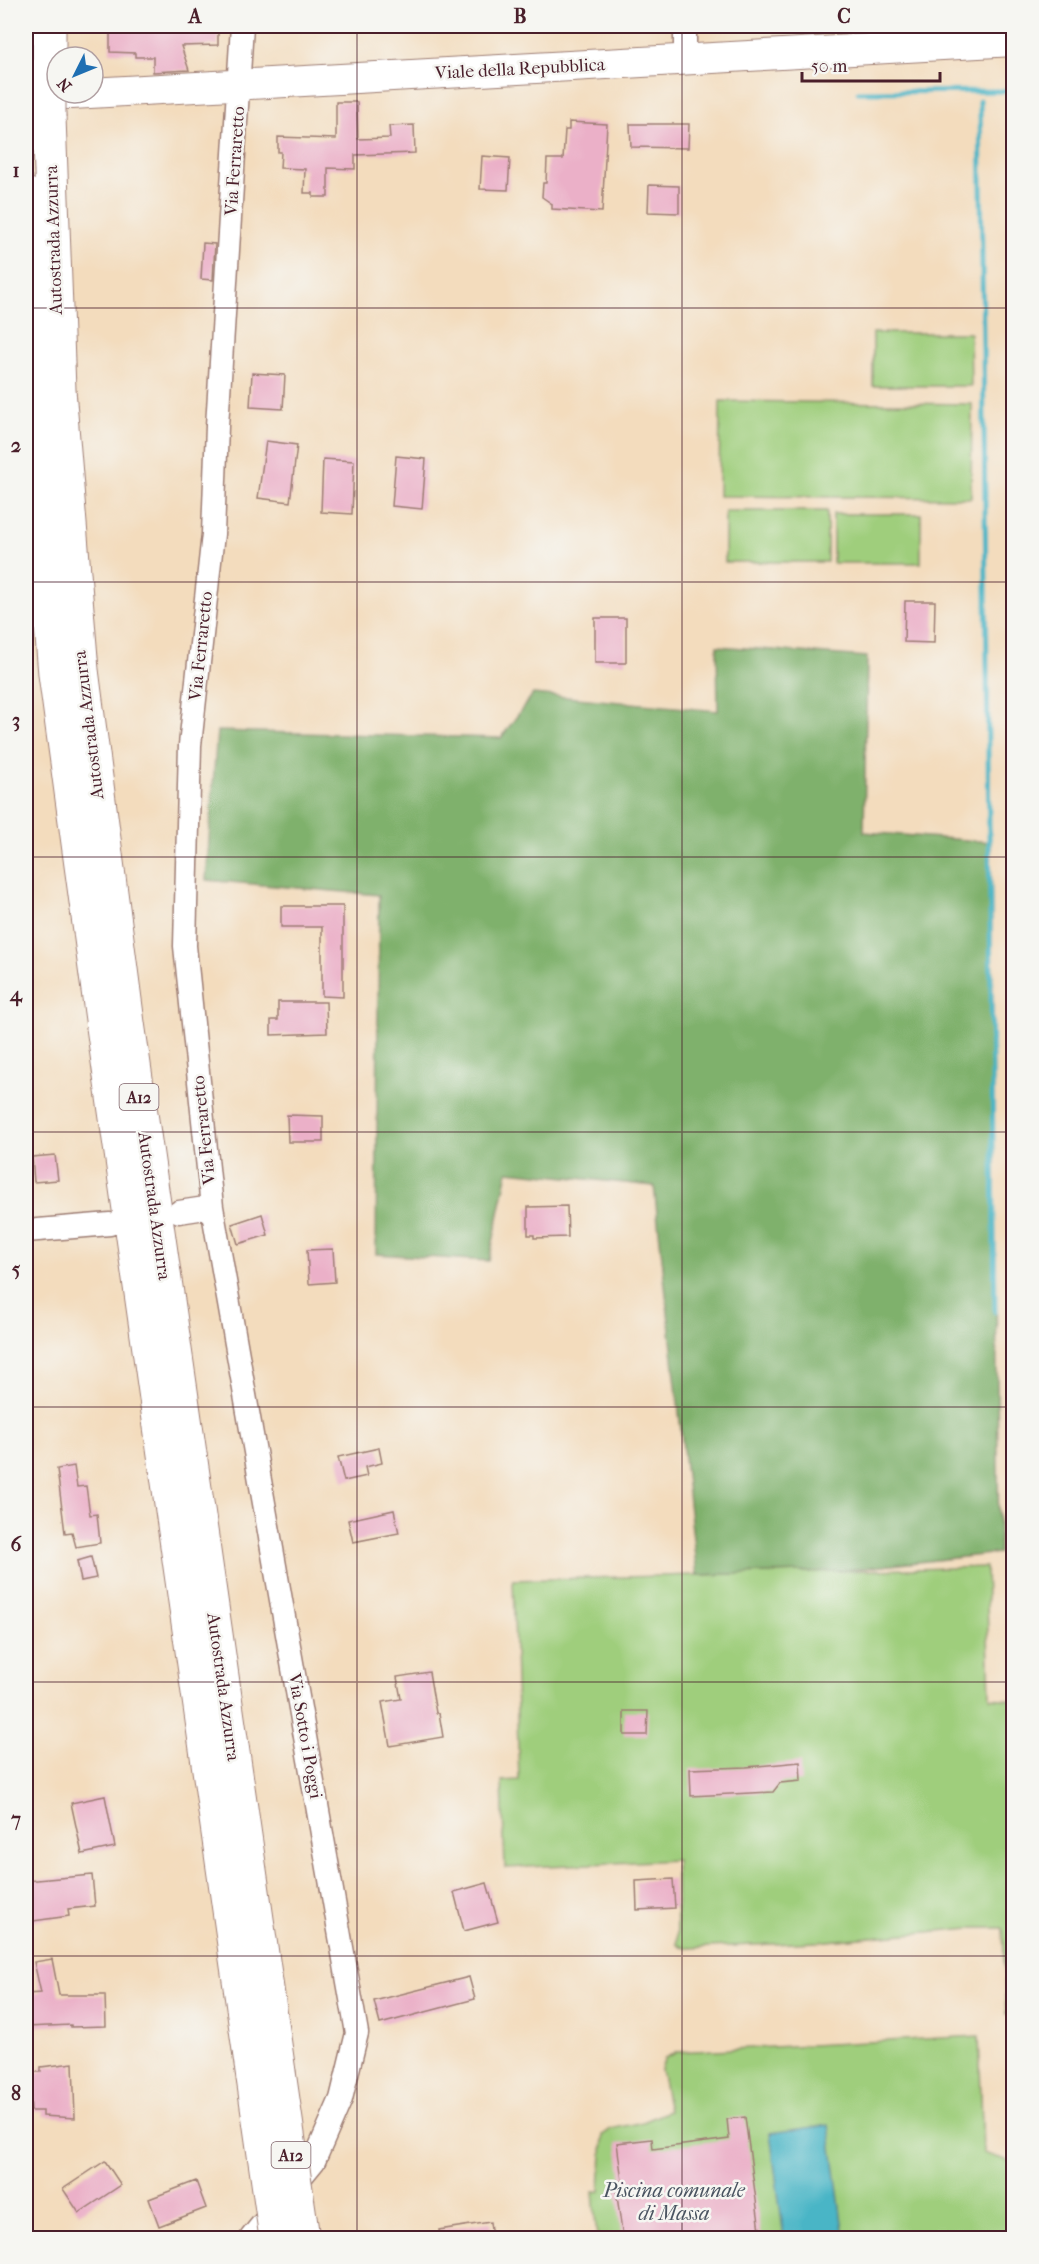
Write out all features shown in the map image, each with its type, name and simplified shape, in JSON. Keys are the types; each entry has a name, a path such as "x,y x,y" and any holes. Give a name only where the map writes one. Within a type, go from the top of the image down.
{"highway":[{"name":"Autostrada Azzurra","path":"49,26 49,117 59,390 82,670 266,2075 276,2238"},
{"name":"Autostrada Azzurra","path":"26,194 32,392 55,674 103,1027 266,2075 303,2238"}],"main road":[{"name":"Viale della Repubblica","path":"26,94 72,94 240,85 1014,41"}],"street":[{"name":"Via Ferraretto","path":"212,1207 184,946 190,746 213,534 217,426 242,26"},
{"path":"685,59 686,26"},
{"path":"179,1212 212,1207"},
{"name":"Via Sotto i Poggi","path":"212,1207 357,2033 340,2099 314,2161 251,2238"},
{"path":"26,1231 110,1224"}],"green space":[{"path":"873,333 970,333 971,386 873,386"},
{"path":"720,401 972,404 971,498 719,496"},
{"path":"725,511 827,511 827,562 725,562"},
{"path":"833,514 921,514 921,563 833,563"},
{"path":"717,646 867,657 864,832 991,842 999,1553 837,1571 697,1575 654,1186 508,1171 489,1261 376,1254 379,895 206,880 217,731 501,738 533,694 718,711"},
{"path":"986,1567 990,1698 1013,1700 1013,2014 1006,2014 1003,1928 971,1928 816,1942 687,1948 677,1945 676,1860 505,1868 502,1781 519,1780 513,1580"},
{"path":"979,2036 983,2153 1013,2162 1013,2238 597,2238 593,2192 600,2191 603,2135 611,2129 643,2122 669,2111 661,2069 665,2058 677,2052"}],"water":[{"name":"Piscina comunale di Massa","path":"829,2125 844,2238 784,2238 770,2133"}],"building":[{"path":"110,26 218,26 218,45 181,46 189,70 153,72 153,57 135,57 135,53 110,52"},
{"path":"336,102 357,102 358,139 390,138 389,126 414,125 415,153 355,155 355,169 328,168 328,197 313,197 313,193 304,193 305,169 280,168 281,152 278,152 278,137 336,139"},
{"path":"569,122 607,124 602,212 552,209 552,204 542,197 543,183 546,183 547,159 563,159 565,130 569,130"},
{"path":"630,124 689,124 688,148 631,147"},
{"path":"482,156 510,158 508,190 480,189"},
{"path":"649,185 679,186 679,213 648,212"},
{"path":"203,243 215,244 213,280 201,279"},
{"path":"252,373 285,375 283,409 250,407"},
{"path":"266,441 297,445 290,502 258,498"},
{"path":"396,456 426,459 422,509 392,506"},
{"path":"323,459 354,461 352,514 321,512"},
{"path":"905,601 935,601 934,643 904,642"},
{"path":"595,618 626,618 626,663 595,663"},
{"path":"281,906 343,906 343,997 322,996 322,927 281,927"},
{"path":"278,1002 326,1002 327,1033 271,1035 271,1020 278,1020"},
{"path":"287,1115 323,1116 323,1142 288,1142"},
{"path":"55,1155 58,1180 34,1182 32,1157"},
{"path":"567,1206 568,1237 534,1238 534,1235 528,1235 528,1207"},
{"path":"262,1214 268,1235 238,1244 232,1224"},
{"path":"333,1249 335,1282 309,1284 307,1250"},
{"path":"379,1448 382,1463 365,1467 367,1476 344,1481 338,1457"},
{"path":"74,1466 77,1487 86,1486 90,1515 97,1514 100,1543 76,1547 72,1532 65,1533 57,1469"},
{"path":"394,1510 399,1533 353,1542 348,1520"},
{"path":"91,1557 96,1578 81,1581 77,1561"},
{"path":"429,1672 443,1737 390,1746 382,1702 401,1699 397,1677"},
{"path":"624,1711 648,1711 647,1735 624,1735"},
{"path":"800,1762 801,1781 780,1783 773,1792 691,1796 690,1769"},
{"path":"105,1796 115,1847 82,1854 71,1803"},
{"path":"92,1875 95,1906 68,1909 69,1916 26,1922 26,1881"},
{"path":"673,1879 675,1908 637,1910 636,1881"},
{"path":"487,1883 498,1922 464,1931 454,1892"},
{"path":"52,1959 59,1995 105,1995 106,2026 26,2027 26,1994 41,1993 34,1962"},
{"path":"469,1977 475,1999 380,2024 374,2001"},
{"path":"73,2063 75,2118 43,2116 43,2111 31,2111 29,2072 41,2072 41,2067"},
{"path":"745,2117 761,2238 623,2238 615,2182 622,2181 617,2143 652,2139 653,2149 729,2139 727,2119"},
{"path":"105,2161 121,2185 79,2213 63,2189"},
{"path":"196,2181 206,2208 159,2226 149,2199"},
{"path":"490,2222 492,2238 440,2238 439,2230"}],"waterway":[{"path":"858,92 1014,91"},
{"path":"980,100 995,1312"}]}
